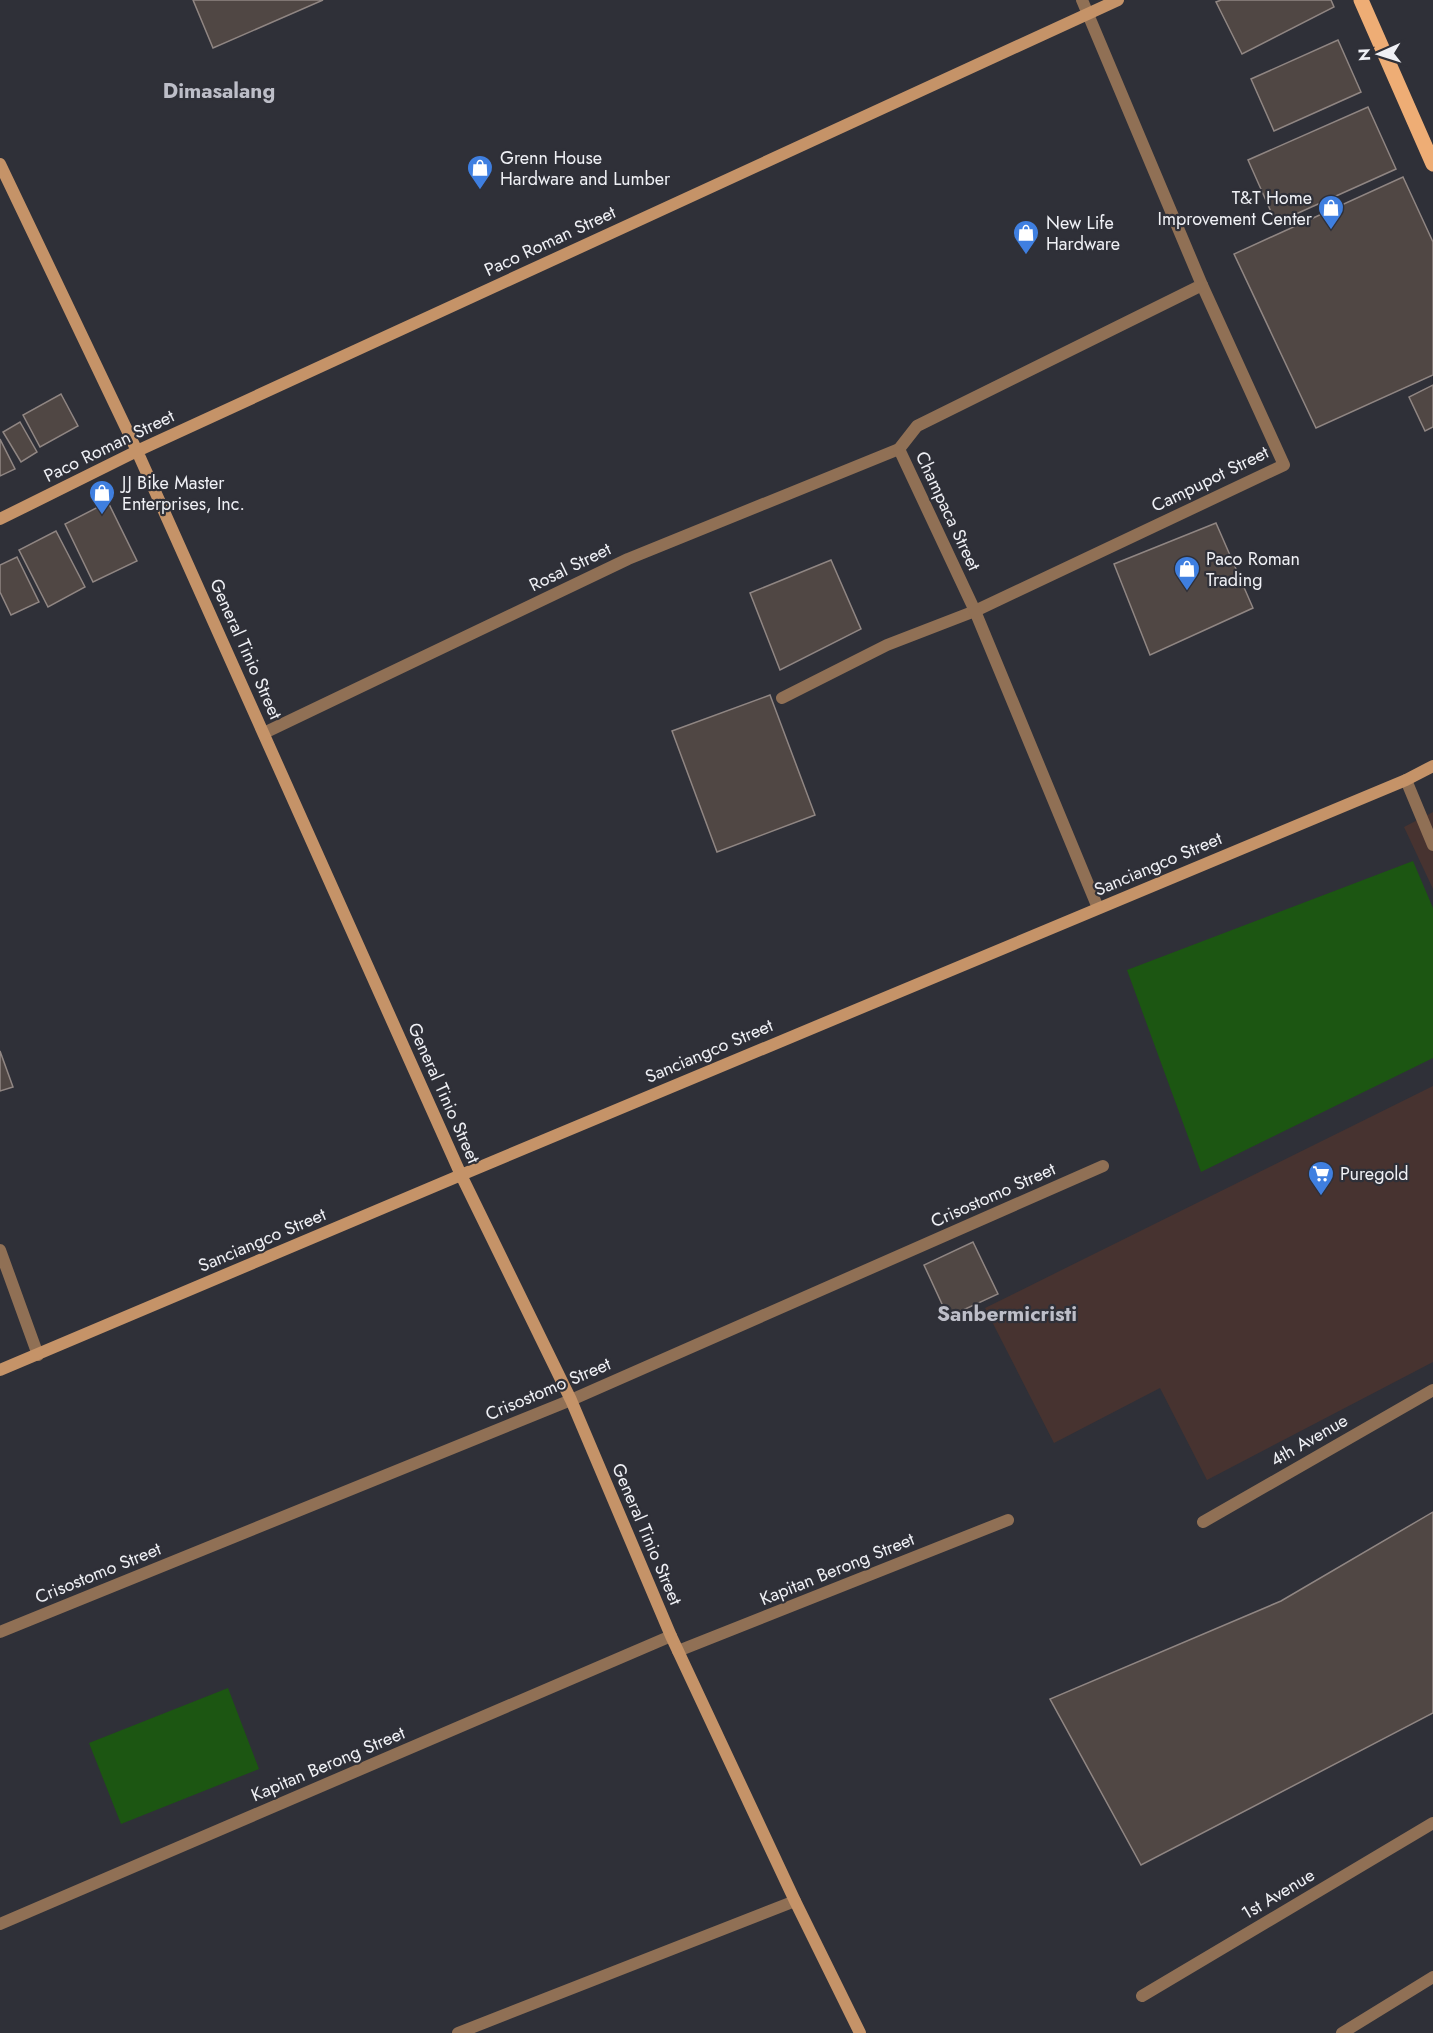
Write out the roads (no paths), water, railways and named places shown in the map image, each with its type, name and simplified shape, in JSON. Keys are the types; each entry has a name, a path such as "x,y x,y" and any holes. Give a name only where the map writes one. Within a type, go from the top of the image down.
{"main road":[{"path":"1361,0 1433,164"}],"street":[{"path":"1082,0 1202,285"},
{"name":"Paco Roman Street","path":"0,519 137,451 1118,0"},
{"name":"General Tinio Street","path":"0,164 137,451 461,1175 571,1400 671,1636 795,1902 860,2033"},
{"name":"Champaca Street","path":"1098,908 975,611 899,449 917,426 1202,285"},
{"name":"Campupot Street","path":"975,611 1284,465 1202,285"},
{"name":"Rosal Street","path":"264,733 628,559 899,449"},
{"path":"782,698 887,645 975,611"},
{"name":"Sanciangco Street","path":"0,1370 1406,780 1433,766"},
{"path":"1406,780 1433,845"},
{"name":"Crisostomo Street","path":"0,1632 571,1400 1103,1166"},
{"path":"0,1250 38,1355"},
{"name":"4th Avenue","path":"1203,1522 1433,1390"},
{"name":"Kapitan Berong Street","path":"678,1651 1008,1520"},
{"name":"Kapitan Berong Street","path":"0,1924 671,1636"},
{"name":"1st Avenue","path":"1142,1996 1433,1823"},
{"path":"458,2033 795,1902"},
{"path":"1342,2033 1433,1977"}],"place":[{"name":"Grenn House Hardware and Lumber","path":"480,191"},
{"name":"T&T Home Improvement Center","path":"1331,231"},
{"name":"New Life Hardware","path":"1026,256"},
{"name":"JJ Bike Master Enterprises, Inc.","path":"102,516"},
{"name":"Paco Roman Trading","path":"1187,592"},
{"name":"Puregold","path":"1321,1197"}],"district":[{"name":"Dimasalang","path":"219,91"},
{"name":"Sanbermicristi","path":"1007,1314"}]}
